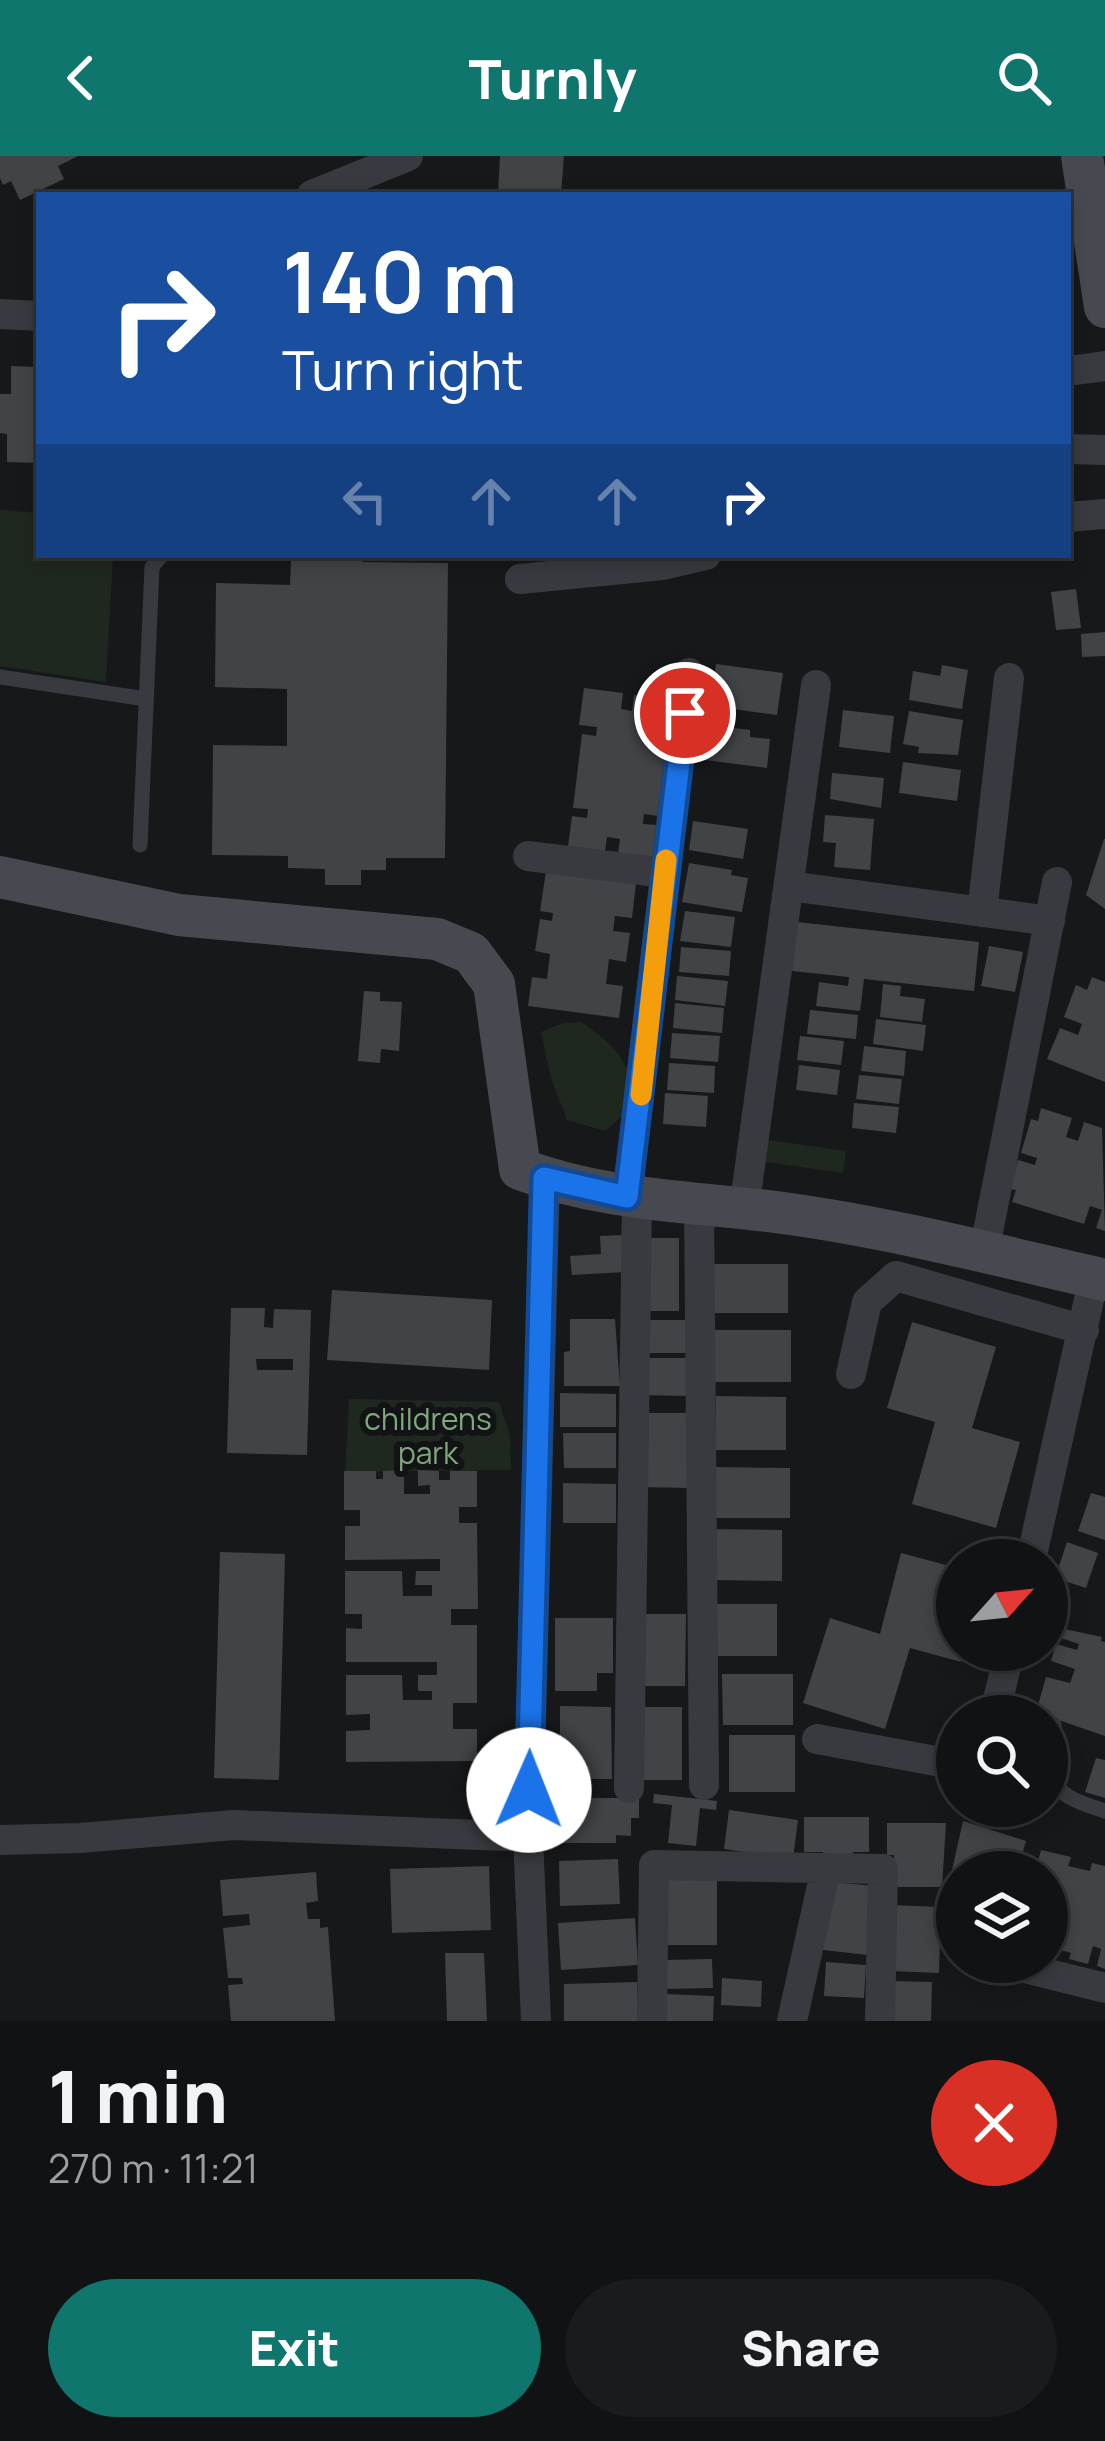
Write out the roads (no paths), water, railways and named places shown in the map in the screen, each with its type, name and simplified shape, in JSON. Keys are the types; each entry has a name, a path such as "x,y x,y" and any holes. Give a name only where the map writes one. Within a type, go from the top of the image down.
{"street":[{"path":"319,192 408,156"},
{"path":"1082,156 1105,307"},
{"path":"0,314 36,316"},
{"path":"1071,371 1105,366"},
{"path":"1071,449 1105,450"},
{"path":"1071,517 1105,514"},
{"path":"520,580 693,558"},
{"path":"629,1788 632,1198 689,673"},
{"path":"982,912 1009,678"},
{"path":"744,1209 816,685"},
{"path":"528,856 665,873"},
{"path":"0,877 179,915 437,939 472,953 494,985 520,1168 544,1178 632,1198 890,1229 1099,1278 1036,1539"},
{"path":"984,1252 1057,882"},
{"path":"789,886 1050,921"},
{"path":"536,2021 528,1838 544,1178"},
{"path":"699,1205 704,1785"},
{"path":"851,1374 867,1302 896,1276 1084,1330"},
{"path":"817,1739 936,1761"},
{"path":"0,1840 234,1825 528,1838"},
{"path":"652,2021 654,1865 883,1869 880,2021"},
{"path":"792,2021 826,1868"},
{"path":"1068,1980 1105,1988"}],"lane":[{"path":"140,845 152,567 160,558"},
{"path":"0,677 146,699"},
{"path":"1068,1798 1105,1811"}],"park label":[{"name":"childrens park","path":"428,1435"}]}
